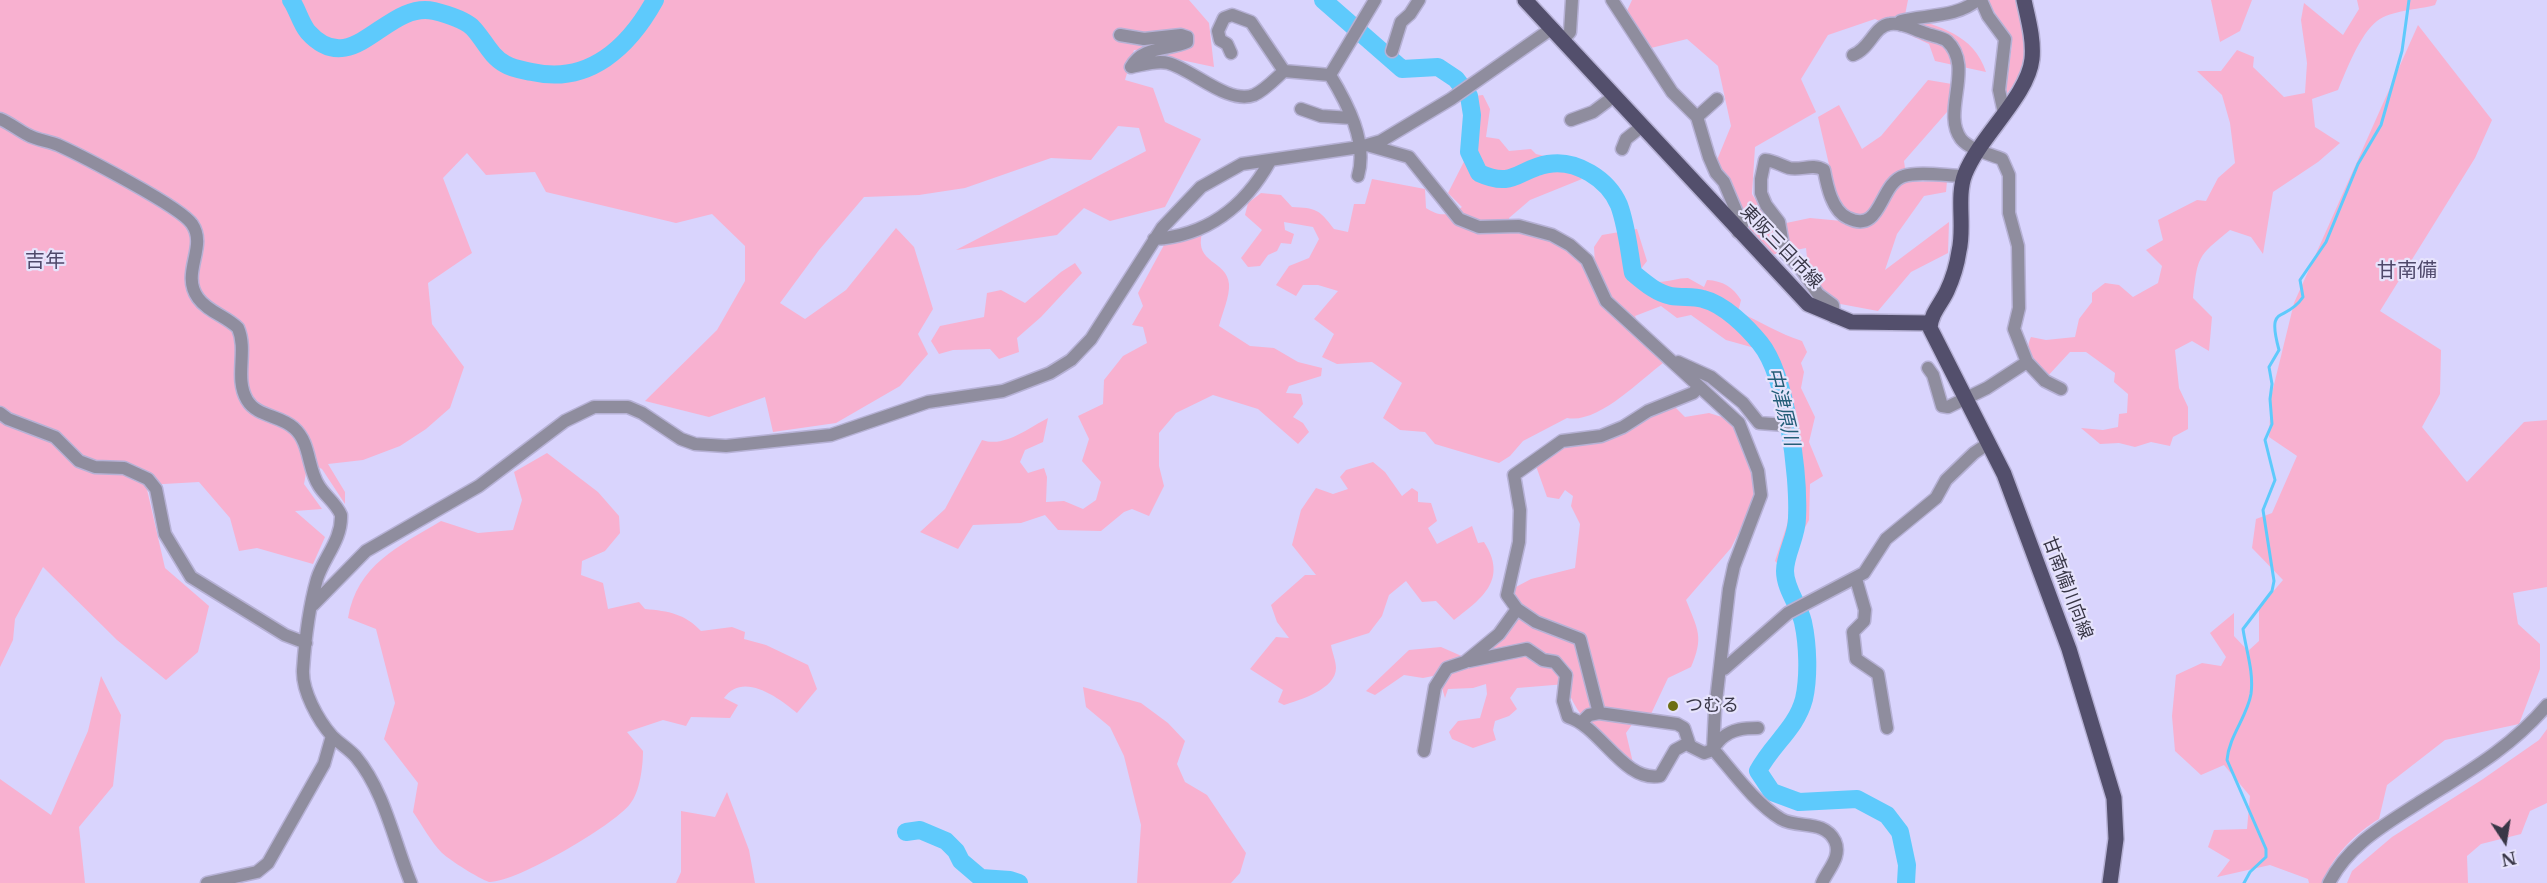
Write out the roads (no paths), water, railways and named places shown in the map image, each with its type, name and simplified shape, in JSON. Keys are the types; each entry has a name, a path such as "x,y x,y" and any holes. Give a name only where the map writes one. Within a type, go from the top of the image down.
{"main road":[{"name":"東阪三日市線","path":"1525,0 1738,232 1808,304 1834,317 1851,322 1930,323"},
{"path":"1930,323 1946,293 1959,252 1963,232 1964,176 1978,149 2025,82 2032,61 2032,36 2024,0"},
{"name":"甘南備川向線","path":"1930,323 1936,344 2004,474 2032,555 2066,638 2110,786 2116,826 2110,883"}],"street":[{"path":"1330,75 1375,0"},
{"path":"1419,0 1421,16"},
{"path":"1392,51 1401,22 1410,14 1419,0"},
{"path":"313,604 366,551 479,486 565,421 594,407 627,407 642,412 688,441 726,446 831,435 928,402 1003,391 1050,374 1071,360 1091,339 1154,239 1173,214 1209,181 1242,164 1363,146 1396,135 1478,80 1556,35 1570,32 1572,0"},
{"path":"1612,0 1672,92 1696,117 1709,157 1742,225 1738,232"},
{"path":"1901,25 1901,21 1964,8 1979,0 2005,39 1999,90 2004,113"},
{"path":"1231,53 1227,44 1220,40 1218,31 1224,18 1232,15 1251,22 1284,71"},
{"path":"1853,55 1864,51 1879,29 1888,24 1901,25 1945,40 1951,48 1958,72 1956,125 1962,139 2002,159 2009,175 2009,213 2018,246 2019,308 2014,329 2027,362 2045,381 2061,389"},
{"path":"1120,35 1144,39 1181,34 1187,38 1187,42 1179,46 1154,49 1131,67 1166,62 1208,84 1239,96 1252,96 1261,91 1284,71 1330,75"},
{"path":"1330,75 1352,117 1363,146 1358,176"},
{"path":"1571,120 1593,112 1613,97"},
{"path":"1696,117 1717,99"},
{"path":"1301,109 1322,116 1352,117"},
{"path":"0,119 29,136 56,144 184,214 195,229 196,247 190,276 192,287 204,306 238,328 242,343 242,386 248,402 255,408 294,427 306,444 315,480 341,516 339,534 317,579 306,643 303,672 305,687 333,736 356,757 378,792 411,883"},
{"path":"1622,149 1626,140 1641,127"},
{"path":"1363,146 1409,157 1459,219 1479,227 1519,226 1552,235 1570,245 1587,260 1606,301 1739,423 1761,484 1756,509 1734,566 1720,669 1713,749 1783,820 1821,828 1828,833 1837,851 1835,861 1822,883"},
{"path":"1834,317 1833,305 1818,294 1801,268 1784,251 1779,222 1761,194 1765,160 1778,161 1790,168 1818,166 1824,170 1833,200 1844,217 1856,222 1868,220 1879,211 1894,182 1904,175 1964,176"},
{"path":"1154,239 1182,236 1236,208 1258,183 1270,161"},
{"path":"1673,363 1677,361 1711,377 1743,403 1759,423 1785,425"},
{"path":"1928,369 1934,375 1942,406 1948,407 1966,399 2027,362"},
{"path":"1599,713 1580,639 1536,622 1517,609 1507,595 1519,542 1520,510 1514,475 1562,441 1612,432 1699,387"},
{"path":"0,413 8,419 45,432 79,461 95,467 124,468 148,479 156,489 165,534 192,577 285,636 306,643"},
{"path":"1720,669 1724,669 1788,613 1856,579 1872,564 1886,539 1936,498 1946,480 1974,453 1989,443"},
{"path":"1856,579 1865,610 1864,621 1853,632 1853,649 1856,659 1878,675 1887,728"},
{"path":"1465,662 1499,634 1517,609"},
{"path":"1424,751 1435,687 1447,669 1465,662 1531,649 1543,660 1555,662 1566,675 1563,701 1568,717 1581,723 1633,771 1653,778 1660,776 1675,750 1688,743"},
{"path":"2329,883 2344,858 2368,836 2507,746 2547,705"},
{"path":"1581,723 1589,715 1599,713 1677,724 1684,728 1688,743 1697,751 1709,752 1728,733 1744,728 1758,728"},
{"path":"207,883 257,872 268,863 320,772 333,736"}],"waterway":[{"name":"中津原川","path":"291,0 308,32 324,45 340,48 355,44 400,17 417,11 434,11 468,24 495,57 508,66 553,75 572,73 589,67 620,47 645,17 655,0"},
{"name":"中津原川","path":"1323,0 1402,69 1438,67 1456,79 1469,96 1472,115 1469,152 1479,173 1508,179 1538,166 1559,163 1590,173 1607,187 1619,205 1626,230 1633,273 1666,295 1699,298 1719,306 1742,323 1760,343 1777,378 1784,402 1793,453 1797,518 1785,571 1787,584 1803,622 1807,681 1800,710 1790,728 1758,771 1772,792 1799,802 1857,799 1887,815 1900,832 1907,865 1906,883"},
{"path":"2244,883 2250,872 2266,857 2266,849 2227,760 2231,743 2246,711 2252,686 2243,629 2272,591 2274,581 2263,510 2275,480 2265,440 2272,424 2270,399 2272,384 2269,367 2279,350 2276,319 2290,310 2303,297 2300,280 2326,242 2358,164 2381,125 2402,51 2409,0"},
{"path":"906,832 920,830 946,841 956,851 961,861 981,878 1010,880 1019,883"}],"place":[{"name":"つむる","path":"1673,706"}],"district":[{"name":"吉年","path":"45,261"},
{"name":"甘南備","path":"2407,271"}]}
